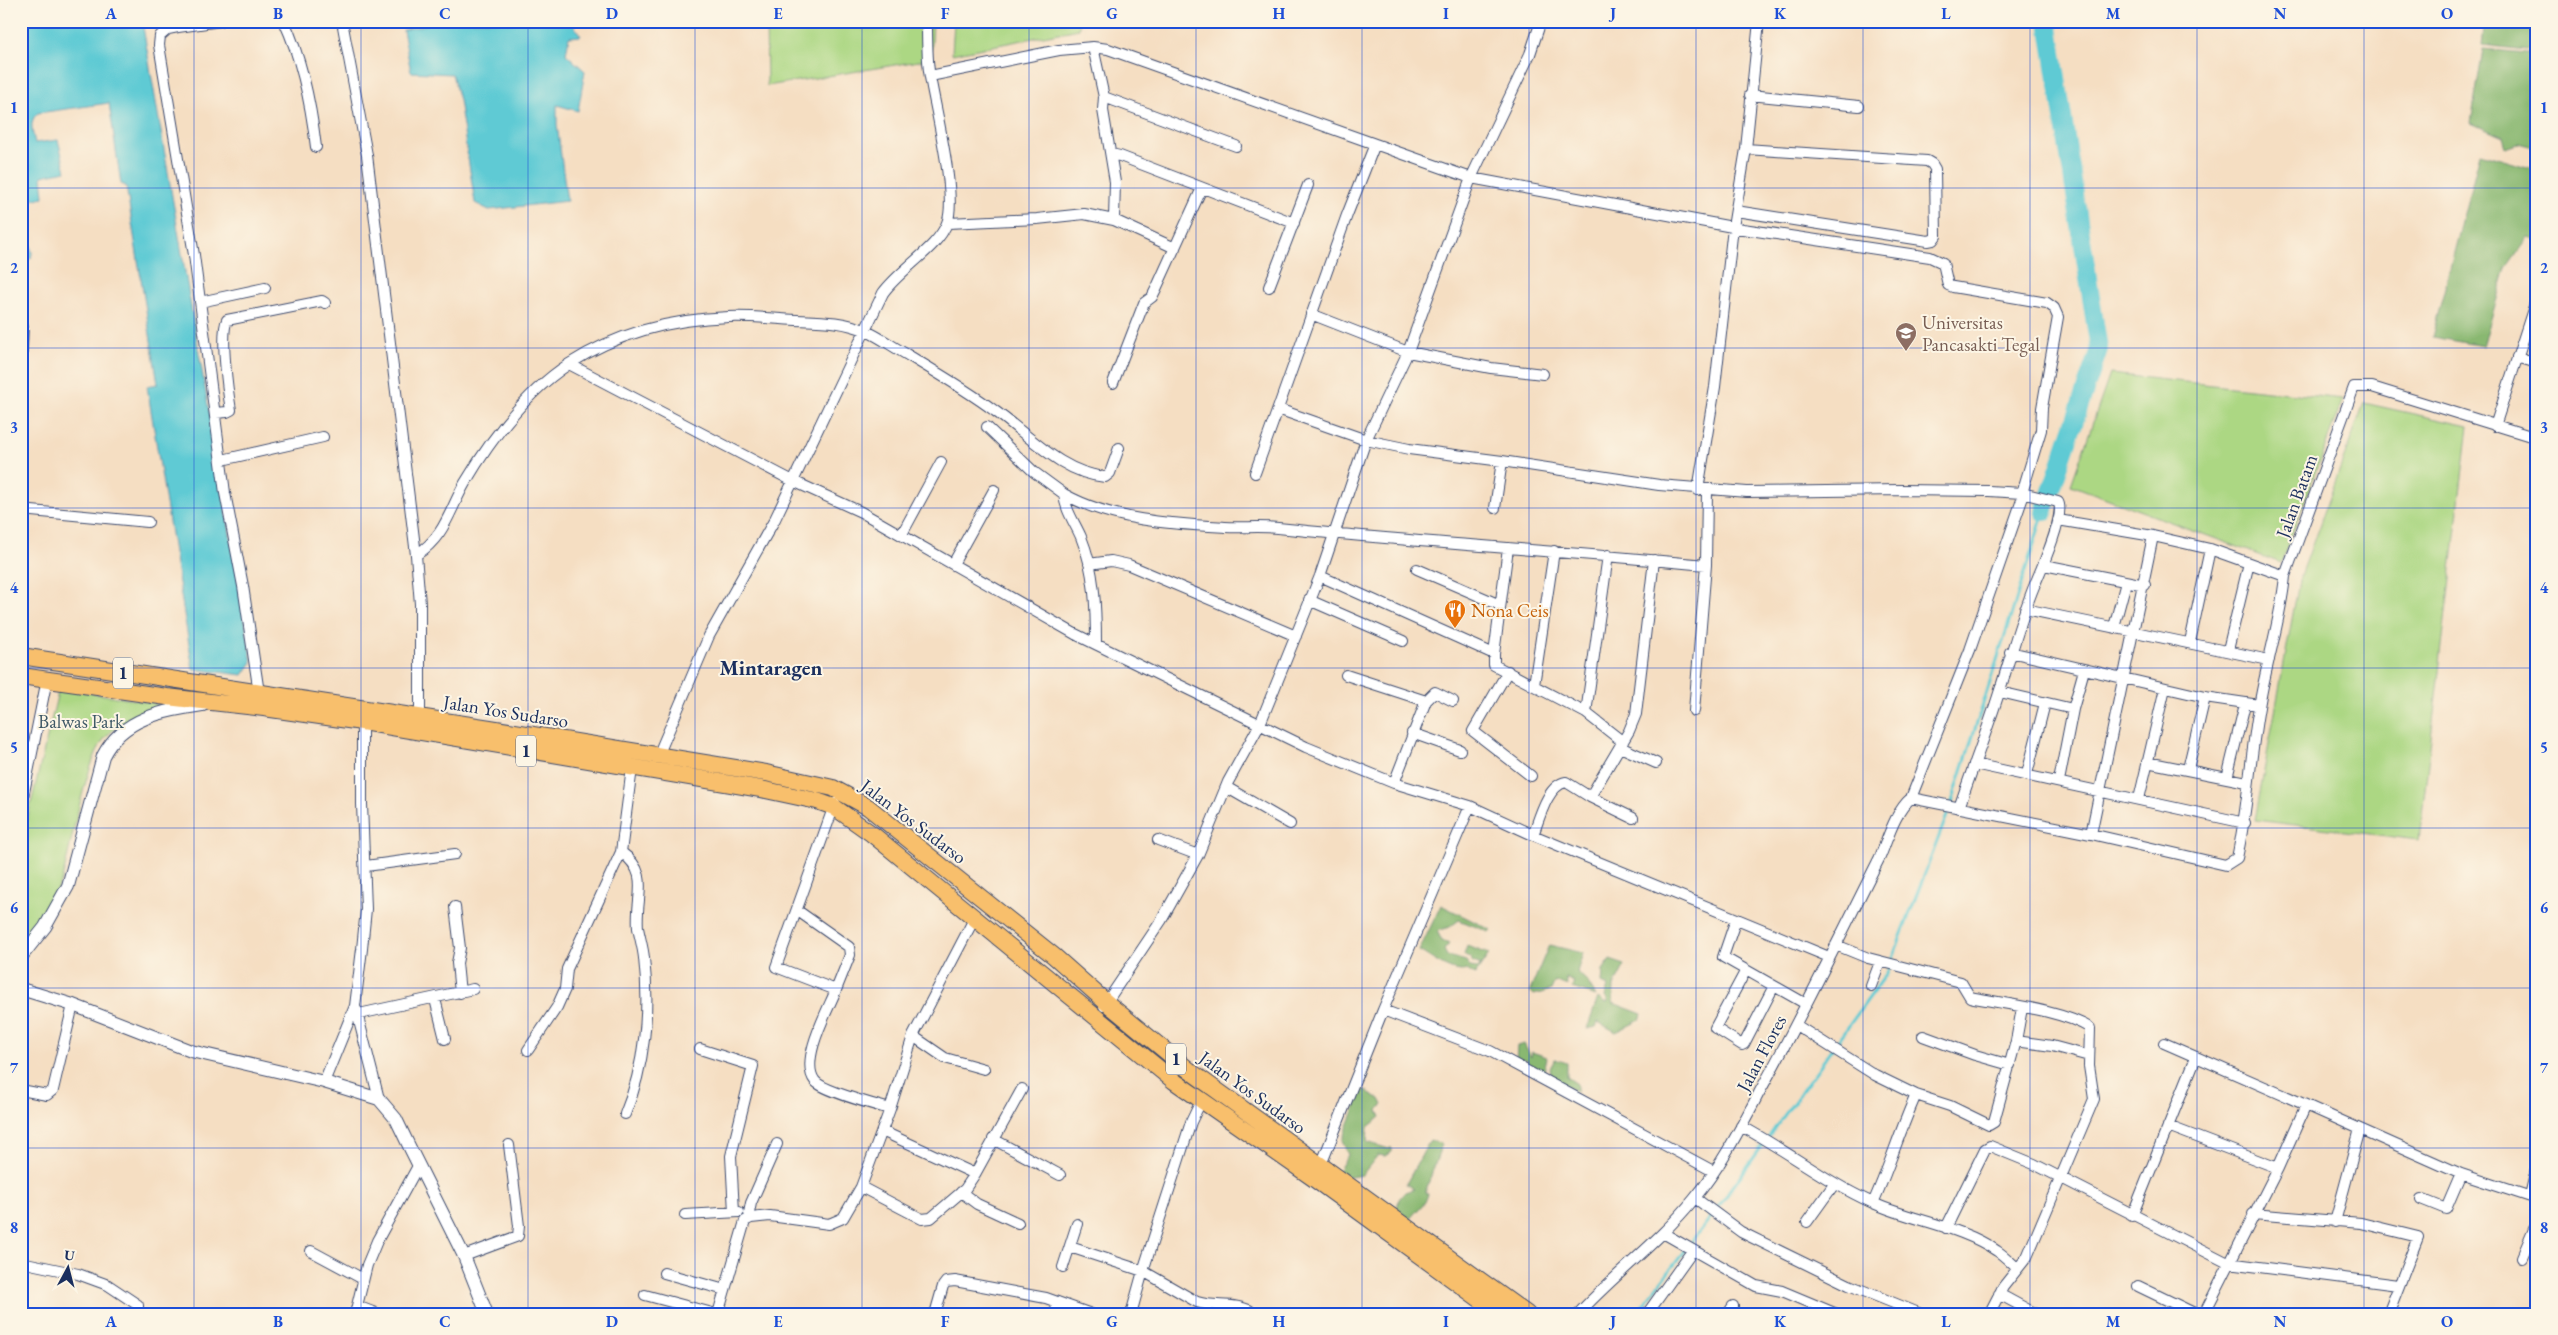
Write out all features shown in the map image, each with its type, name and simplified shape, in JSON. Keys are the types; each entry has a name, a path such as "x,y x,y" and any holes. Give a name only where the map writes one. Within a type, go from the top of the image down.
{"highway":[{"name":"Jalan Yos Sudarso","path":"21,656 259,693 362,716 632,768 656,764 792,778 838,790 868,807 1054,956 1106,1003 1190,1071 1526,1314"},
{"name":"Jalan Yos Sudarso","path":"21,676 216,702 362,716 420,718 656,764 817,801 834,807 872,834 1174,1081 1202,1099 1500,1314"}],"street":[{"path":"221,21 168,29 160,36 159,45 200,302 225,493 243,586 259,693"},
{"path":"284,21 295,44 309,101 316,147"},
{"path":"342,21 367,155 416,555 420,604 420,718"},
{"path":"656,764 720,614 775,519 888,286 929,248 948,223 950,209 948,180 930,76 927,21"},
{"path":"1095,1017 1161,921 1198,855 1226,787 1260,724 1320,576 1366,440 1408,352 1471,178 1530,54 1541,21"},
{"path":"1694,711 1706,565 1703,490 1733,227 1746,149 1759,21"},
{"path":"930,76 1040,54 1093,47 1108,49 1471,178 1733,227"},
{"path":"1093,47 1104,97 1103,110 1115,182 1114,220"},
{"path":"1750,95 1859,106"},
{"path":"1104,97 1236,146"},
{"path":"1255,473 1311,314 1376,144"},
{"path":"1736,211 1928,240 1933,240 1936,236 1935,169 1927,161 1746,149"},
{"path":"1111,154 1294,223"},
{"path":"1269,287 1308,185"},
{"path":"1113,384 1144,303 1152,297 1202,188"},
{"path":"948,223 1036,219 1078,214 1114,220 1175,248"},
{"name":"Jalan Flores","path":"1578,1314 1663,1233 1695,1198 1713,1172 1741,1126 1796,1025 1902,808 1911,798 1970,650 2023,493 2041,430 2042,408 2058,317 2054,308 2047,303 1948,285 1943,263 1930,257 1733,227"},
{"path":"200,302 265,288"},
{"path":"2495,426 2537,297"},
{"path":"216,413 231,410 224,328 227,320 322,301 325,303"},
{"path":"1311,314 1408,352 1491,368 1543,374"},
{"path":"416,555 434,542 464,484 505,425 541,386 569,364 629,334 700,318 731,316 814,321 837,323 866,330 942,375 1065,464 1086,474 1105,477 1110,473 1119,448"},
{"path":"21,318 23,329 21,367"},
{"path":"2517,357 2537,363"},
{"path":"569,364 793,481 861,512 1096,644 1306,747 1394,783 1470,806 1533,835 1830,957"},
{"name":"Jalan Batam","path":"2286,576 2354,387 2372,387 2537,438"},
{"path":"1278,409 1366,440 1408,449 1502,460 1703,490 1747,492 1938,490 2023,493 2056,500 2061,506 2044,564 2025,609 2010,652 2000,692 1957,807"},
{"path":"987,427 1034,472 1064,494 1100,509 1144,520 1226,527 1276,527 1334,535 1608,555 1706,565"},
{"path":"222,460 323,437"},
{"path":"1495,508 1502,460"},
{"path":"902,534 941,462"},
{"path":"953,564 994,490"},
{"path":"1064,494 1066,506 1081,537 1089,564 1096,606 1096,644"},
{"path":"21,510 148,522"},
{"path":"1911,798 2091,834 2226,865 2237,858 2245,823 2248,782 2259,704 2286,576 2210,549 2153,536 2058,520"},
{"path":"2091,834 2122,676 2135,632 2153,536"},
{"path":"1508,548 1494,665 1586,713 1621,744 1656,763"},
{"path":"2190,642 2210,549"},
{"path":"1534,685 1554,551"},
{"path":"1586,713 1608,555"},
{"path":"1590,797 1636,714 1654,560"},
{"path":"1089,564 1112,561 1129,565 1296,636"},
{"path":"2228,650 2248,563"},
{"path":"2044,564 2144,585"},
{"path":"1417,569 1500,605"},
{"path":"1320,576 1494,654"},
{"path":"2114,627 2126,582"},
{"path":"1309,600 1403,641"},
{"path":"2025,609 2269,660"},
{"path":"2010,652 2084,670 2122,676 2205,697 2245,704 2259,704"},
{"path":"2059,781 2073,709 2084,670"},
{"path":"1508,671 1473,731 1531,776"},
{"path":"1346,675 1426,701"},
{"path":"21,807 47,679"},
{"path":"2140,800 2165,688"},
{"path":"1394,783 1426,701 1435,692 1453,701"},
{"path":"2000,692 2073,709"},
{"path":"2188,769 2205,697"},
{"path":"21,957 45,927 68,886 103,756 111,743 131,726 151,715 216,702"},
{"path":"2027,774 2045,703"},
{"path":"2227,778 2245,704"},
{"path":"324,1082 354,1012 366,909 366,866 362,804 362,716"},
{"path":"1412,733 1460,750"},
{"path":"2147,762 2248,782"},
{"path":"1974,764 2027,774 2245,823"},
{"path":"528,1050 557,1007 564,989 567,969 621,852 632,768"},
{"path":"1533,835 1549,796 1558,785 1566,782 1590,797 1633,818"},
{"path":"1226,787 1290,824"},
{"path":"836,990 776,967 798,911 834,807 838,790"},
{"path":"1321,1165 1383,1010 1470,806"},
{"path":"1158,840 1198,855"},
{"path":"621,852 632,860 640,882 638,919 644,959 645,1013 642,1058 635,1090 625,1114"},
{"path":"366,866 455,854"},
{"path":"454,907 460,948 456,963 460,993"},
{"path":"798,911 849,947 850,955 812,1048 811,1066 814,1080 820,1085 846,1095 890,1109"},
{"path":"685,1215 734,1212 821,1224 833,1223 843,1218 862,1187 890,1109 913,1036 974,919"},
{"path":"1736,919 1723,957 1806,1004"},
{"path":"1836,945 1852,953 1882,962 1894,963 1961,982 1970,997 2076,1021 2089,1027 2091,1030 2089,1056 2094,1099 2027,1256 1999,1294 1989,1314"},
{"path":"1871,986 1882,962"},
{"path":"1746,970 1715,1028 1735,1041 1744,1044 1774,986"},
{"path":"21,989 74,1005 191,1051 324,1082 380,1100"},
{"path":"354,1012 435,999 473,989"},
{"path":"435,999 445,1039"},
{"path":"21,1090 47,1095 54,1090 74,1005"},
{"path":"1796,1025 1834,1048 1857,1066 1916,1095 1950,1106 1981,1122 1992,1124 2010,1065 2022,1008"},
{"path":"1383,1010 1490,1051 1713,1172"},
{"path":"354,1012 380,1100 396,1119 464,1256 488,1314"},
{"path":"913,1036 944,1058 984,1069"},
{"path":"1923,1036 1975,1056 2010,1065"},
{"path":"2016,1041 2052,1046 2089,1056"},
{"path":"2164,1043 2461,1174 2533,1198 2537,1165"},
{"path":"700,1049 754,1066 731,1159 734,1212"},
{"path":"2132,1216 2196,1057"},
{"path":"862,1187 927,1220 961,1192 975,1174 1022,1089"},
{"path":"1872,1203 1916,1095"},
{"path":"1131,1314 1143,1271 1192,1122 1202,1099"},
{"path":"2204,1314 2228,1263 2278,1168 2306,1105"},
{"path":"1741,1126 1767,1139 1835,1183 1872,1203 1916,1220 1946,1228 1990,1247 2018,1268"},
{"path":"2168,1126 2278,1168"},
{"path":"2335,1222 2360,1129"},
{"path":"882,1131 975,1174"},
{"path":"993,1139 1060,1175"},
{"path":"645,1295 717,1314 742,1226 750,1215 754,1196 777,1144"},
{"path":"464,1256 518,1236 519,1226 509,1145"},
{"path":"1946,1228 1987,1146 2034,1164 2132,1216 2228,1263 2398,1285"},
{"path":"378,1314 356,1310 364,1279 377,1241 418,1166"},
{"path":"2421,1199 2446,1209 2461,1174"},
{"path":"1808,1222 1835,1183"},
{"path":"961,1192 977,1204 1018,1224"},
{"path":"1695,1198 1741,1232 1827,1275 1921,1314"},
{"path":"2253,1214 2372,1225 2418,1237 2388,1314"},
{"path":"2522,1257 2537,1222"},
{"path":"1063,1267 1077,1224"},
{"path":"1663,1233 1762,1289 1782,1291 1837,1314"},
{"path":"1070,1247 1143,1271 1197,1302 1204,1304 1231,1304 1248,1310"},
{"path":"1647,1314 1687,1248"},
{"path":"311,1251 364,1279"},
{"path":"21,1262 78,1274 108,1285 138,1306 138,1314"},
{"path":"664,1273 725,1290"},
{"path":"935,1314 943,1286 946,1282 964,1282 1058,1302 1091,1314"},
{"path":"2138,1286 2196,1314"},
{"path":"1999,1294 2036,1314"},
{"path":"1055,1314 1058,1302"}],"green space":[{"path":"766,21 933,21 931,59 767,86"},
{"path":"954,21 1080,21 1079,29 952,54"},
{"path":"2485,21 2537,21 2537,51 2482,45"},
{"path":"2483,49 2537,54 2537,148 2518,143 2506,147 2503,137 2471,123"},
{"path":"2480,153 2537,170 2537,240 2528,237 2506,268 2483,346 2432,337"},
{"path":"2110,374 2343,399 2281,563 2071,485"},
{"path":"2364,403 2468,426 2419,840 2255,820 2299,581"},
{"name":"Balwas Park","path":"59,688 168,705 125,722 110,732 104,739 91,767 79,806 62,879 55,894 21,943 21,845"},
{"path":"1441,905 1491,930 1489,932 1459,920 1450,927 1437,931 1442,941 1449,944 1444,950 1447,956 1466,961 1470,967 1477,968 1481,965 1475,975 1467,970 1461,971 1449,968 1419,951"},
{"path":"1549,945 1583,953 1577,972 1587,981 1596,996 1572,988 1574,982 1566,978 1567,986 1555,981 1551,990 1534,995 1530,991"},
{"path":"1467,946 1489,954 1482,965 1473,962 1470,957 1464,955"},
{"path":"1610,960 1625,965 1614,986 1613,1003 1642,1014 1640,1020 1616,1032 1598,1022 1596,1027 1587,1029 1598,998 1604,1003 1608,1002 1605,997 1608,986 1602,983 1603,970"},
{"path":"1524,1044 1531,1057 1532,1052 1547,1057 1543,1076 1528,1067 1527,1059 1516,1061 1517,1046"},
{"path":"1555,1059 1567,1063 1567,1077 1577,1084 1577,1092 1552,1079 1550,1068"},
{"path":"1363,1089 1380,1099 1383,1105 1378,1110 1381,1117 1368,1127 1367,1142 1389,1149 1391,1147 1392,1152 1386,1156 1378,1155 1362,1175 1345,1178 1338,1171 1348,1155 1342,1140"},
{"path":"1430,1140 1442,1144 1425,1193 1428,1194 1425,1202 1404,1225 1395,1218 1399,1199 1405,1192 1414,1189 1406,1184"}],"water":[{"path":"21,21 142,21 252,662 243,675 193,669 147,386 158,384 126,186 121,184 109,103 38,113 35,116 32,127 35,143 58,140 66,171 42,176 44,197 23,202 32,253 31,258 21,265"},
{"path":"441,21 571,21 581,36 569,37 566,54 585,71 578,111 557,105 557,125 567,201 489,210 475,203 459,100 452,74 411,72 403,30"}],"waterway":[{"path":"2044,512 2099,349 2048,21"},
{"path":"1636,1314 1711,1217 1887,973 1951,805 2044,512"}],"place":[{"name":"Universitas Pancasakti Tegal","path":"1906,352"},
{"name":"Nona Ceis","path":"1455,629"}],"district":[{"name":"Mintaragen","path":"771,668"}]}
